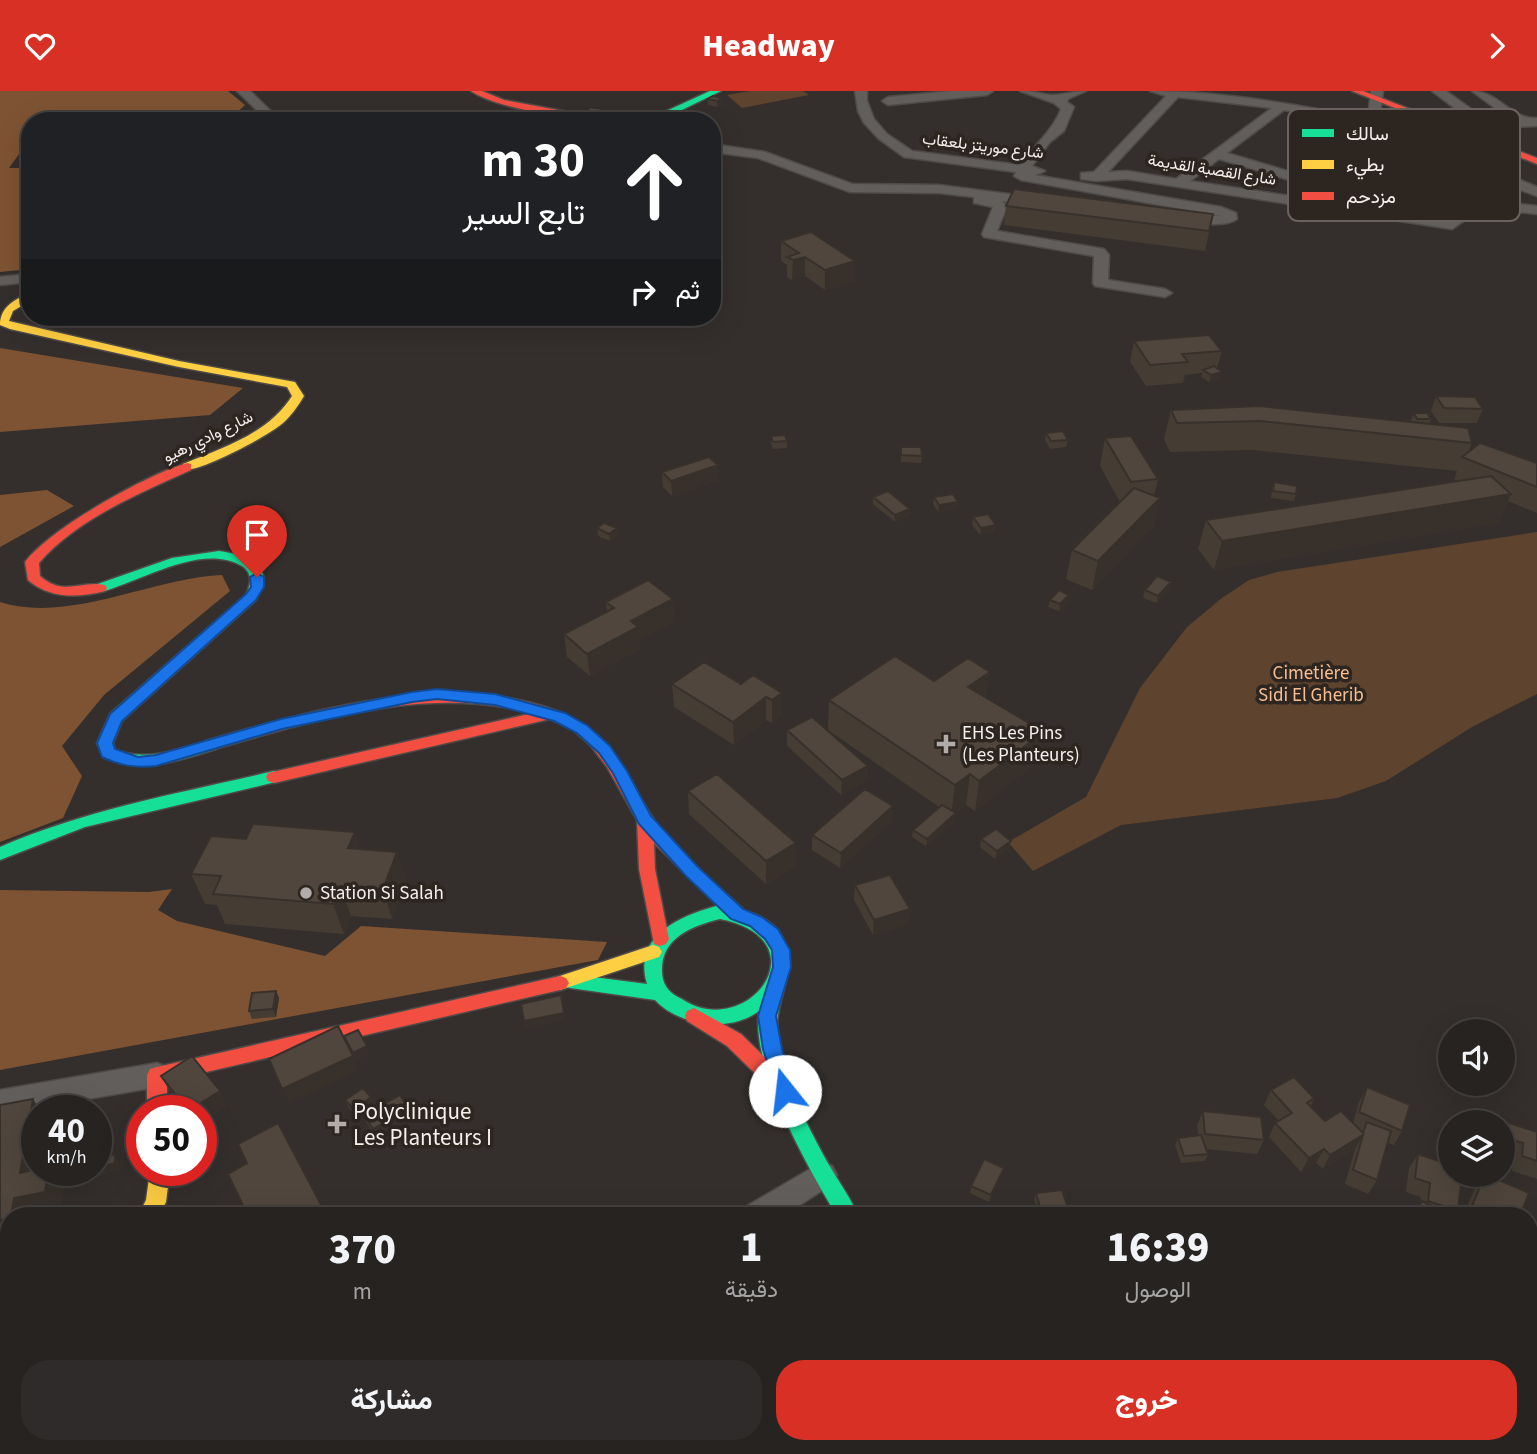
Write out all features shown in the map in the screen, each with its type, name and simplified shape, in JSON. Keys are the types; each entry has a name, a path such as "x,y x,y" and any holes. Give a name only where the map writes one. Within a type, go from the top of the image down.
{"street":[{"path":"243,91 265,112"},
{"path":"475,91 502,102 576,112"},
{"path":"675,112 690,101 717,91"},
{"name":"شارع موريتز بلعقاب","path":"861,91 860,104 868,119 897,148 909,154 1096,177"},
{"path":"888,101 987,91"},
{"path":"1026,91 1053,100 1080,91"},
{"path":"1156,91 1298,109"},
{"path":"1356,91 1377,95 1409,109"},
{"path":"1438,91 1463,109"},
{"path":"1478,91 1503,109"},
{"path":"1096,177 1175,92"},
{"path":"1062,99 1060,104 1068,107 1060,128 1046,139 1021,176 1221,211 1231,216 1226,221 1146,213"},
{"path":"683,112 690,101"},
{"path":"1178,183 1282,106"},
{"path":"566,111 571,112"},
{"path":"1520,123 1537,122"},
{"path":"721,150 760,155 850,188 939,188 1056,204"},
{"path":"1217,154 1288,175"},
{"path":"1520,154 1537,161"},
{"name":"شارع القصبة القديمة","path":"1096,177 1127,175 1288,200"},
{"path":"1520,186 1537,192"},
{"path":"939,188 998,204 1000,207 989,234 1099,252 1102,255 1100,283 1166,293"},
{"name":"شارع القصبة القديمة","path":"1426,221 1452,225 1457,221"},
{"path":"0,281 21,279"},
{"name":"شارع وادي رهيو","path":"21,302 9,309 2,322 109,350 282,381 296,390 296,401 275,422 243,442 118,501 39,552 32,561 30,571 34,579 43,586 72,591 95,589 165,565 203,556 221,555 246,562 254,569 257,587 251,597 115,718 105,743 108,753 120,759 156,761 281,724 425,695 464,695 495,699 559,717"},
{"path":"0,854 50,832 95,819 526,718 559,717 583,729 604,750 620,771 645,820 691,871 737,914 756,922 772,934 781,950 782,967 767,1016 772,1049 785,1091 822,1175 842,1207"},
{"path":"645,820 647,869 657,946"},
{"path":"737,914 702,913 671,928 657,946 651,966 653,980 660,993 673,1006 734,1040 785,1091"},
{"path":"0,1102 157,1075 569,981 657,946"},
{"path":"569,981 660,993"},
{"path":"690,1014 710,1018 741,1013 766,999 777,985"},
{"path":"157,1075 157,1095"},
{"path":"772,1207 822,1175"},
{"path":"153,1207 158,1186"}],"green space":[{"path":"750,91 803,91 809,95 742,108 727,95"},
{"name":"Cimetière Sidi El Gherib","path":"1537,532 1537,694 1472,727 1386,781 1337,798 1121,825 1033,871 1008,842 1086,797 1140,688 1187,627 1249,580 1277,572"}],"shaded area":[{"path":"0,91 228,91 245,105 238,112 21,112 21,151 9,168 21,168 21,270 0,272"},
{"path":"0,348 243,388 210,415 0,432"},
{"path":"47,490 74,506 0,547 0,495"},
{"path":"222,575 230,591 104,695 62,746 82,776 63,818 0,842 0,602 26,607 82,604 195,578"},
{"path":"172,889 158,910 177,921 325,956 361,926 607,942 598,960 0,1070 0,890 149,892"}],"building":[{"path":"713,96 722,98 717,101 708,99"},
{"path":"1014,189 1213,214 1209,231 1006,206"},
{"path":"811,232 855,261 825,270 805,257 793,260 787,257 799,253 781,241"},
{"path":"1209,335 1222,351 1182,354 1188,362 1150,365 1134,341"},
{"path":"1214,366 1222,372 1211,375 1203,370"},
{"path":"1436,396 1475,397 1483,409 1444,408"},
{"path":"1259,406 1468,428 1472,443 1260,421 1177,423 1171,410"},
{"path":"1414,413 1427,413 1431,419 1417,419"},
{"path":"1063,431 1068,440 1051,441 1046,433"},
{"path":"785,435 787,441 773,442 771,436"},
{"path":"1131,436 1158,479 1131,482 1105,438"},
{"path":"1480,443 1537,463 1537,487 1462,457"},
{"path":"901,447 921,447 922,456 901,455"},
{"path":"709,457 718,465 671,481 662,472"},
{"path":"1491,476 1511,494 1222,541 1206,520"},
{"path":"1274,482 1297,486 1296,494 1273,491"},
{"path":"1134,488 1160,498 1098,561 1072,550"},
{"path":"888,491 910,509 895,515 873,497"},
{"path":"953,494 958,502 939,505 934,497"},
{"path":"988,514 996,525 981,528 973,517"},
{"path":"604,523 617,528 609,534 597,528"},
{"path":"1157,576 1171,582 1158,596 1145,590"},
{"path":"648,580 673,599 631,621 638,627 587,654 564,634 614,608 606,602"},
{"path":"1059,590 1069,595 1060,604 1050,600"},
{"path":"895,656 934,681 968,658 990,672 968,687 1044,732 979,781 970,774 955,785 829,700"},
{"path":"704,662 741,684 753,675 782,693 772,700 766,697 733,722 672,684"},
{"path":"812,717 868,766 842,780 787,730"},
{"path":"717,774 796,843 766,861 688,791"},
{"path":"865,789 893,806 841,853 812,835"},
{"path":"942,805 956,813 927,839 913,830"},
{"path":"253,824 355,832 348,848 397,852 383,889 341,886 333,904 213,894 221,876 191,874 211,836 246,839"},
{"path":"996,829 1011,841 997,851 981,839"},
{"path":"890,875 910,909 874,920 855,885"},
{"path":"276,991 273,1009 249,1011 252,993"},
{"path":"561,995 564,1013 524,1021 521,1004"},
{"path":"338,1026 353,1056 282,1089 269,1059"},
{"path":"358,1030 367,1046 353,1053 344,1036"},
{"path":"192,1056 220,1091 214,1095 176,1095 161,1076"},
{"path":"1294,1077 1314,1098 1307,1103 1325,1121 1341,1111 1363,1133 1367,1122 1391,1131 1377,1180 1353,1170 1363,1135 1330,1155 1324,1149 1309,1158 1275,1123 1292,1113 1271,1090"},
{"path":"1367,1087 1410,1105 1402,1131 1359,1112"},
{"path":"363,1088 371,1097 354,1110 345,1100"},
{"path":"400,1095 409,1108 373,1129 364,1115"},
{"path":"21,1101 21,1186 46,1186 45,1192 14,1198 12,1207 0,1207 0,1105"},
{"path":"1203,1111 1261,1117 1264,1140 1205,1134"},
{"path":"278,1123 322,1207 244,1207 228,1174 247,1163 238,1144"},
{"path":"1515,1125 1537,1132 1537,1161 1522,1156 1523,1143 1515,1141"},
{"path":"1201,1135 1208,1154 1184,1156 1178,1138"},
{"path":"1418,1154 1438,1161 1438,1187 1461,1187 1458,1207 1446,1207 1428,1201 1430,1183 1415,1178"},
{"path":"984,1159 1004,1168 991,1195 971,1186"},
{"path":"1480,1187 1515,1187 1529,1193 1524,1207 1472,1207"},
{"path":"1062,1190 1068,1207 1040,1207 1036,1193"},
{"path":"1422,1201 1434,1207 1419,1207"}],"traffic: fast":[{"path":"671,112 717,91"},
{"path":"100,588 156,567 198,556 237,558 255,570 257,582 251,597 115,718 105,743 108,753 121,758 147,761 211,745"},
{"path":"0,854 50,832 84,821 274,777"},
{"path":"720,912 751,920 773,936 781,956 778,977 766,995 747,1009 723,1017 696,1014 667,1000 657,988 653,973 653,959 664,938 684,924 720,912"},
{"path":"570,981 660,993"},
{"path":"777,985 767,1016 768,1037 774,1062 809,1147 843,1207"}],"traffic: slow":[{"path":"21,302 9,309 3,322 10,326 179,364 291,384 298,396 278,421 249,440 187,467"},
{"path":"560,983 653,952"},
{"path":"153,1207 158,1186"}],"traffic: jam":[{"path":"475,91 502,102 560,112"},
{"path":"1356,91 1403,109"},
{"path":"1520,154 1537,161"},
{"path":"100,588 73,592 47,587 33,577 32,562 60,536 80,523 127,496 187,467"},
{"path":"211,745 334,711 419,698 461,697 503,701 543,711 576,725 597,743 613,763 637,807 664,844 737,914"},
{"path":"274,777 544,716"},
{"path":"645,820 647,869 660,939"},
{"path":"157,1095 157,1075 560,983"},
{"path":"694,1016 734,1040 779,1084"}],"place":[{"name":"EHS Les Pins (Les Planteurs)","path":"946,744"},
{"name":"Station Si Salah","path":"306,893"},
{"name":"Polyclinique Les Planteurs I","path":"337,1124"}],"route":[{"path":"257,577 257,587 251,597 168,668 115,718 107,731 105,743 108,753 120,759 138,762 156,761 281,724 353,708 437,694 495,699 528,706 559,717 583,729 604,750 620,771 645,820 691,871 737,914 756,922 772,934 781,950 782,967 767,1016 772,1049 785,1091"}]}
